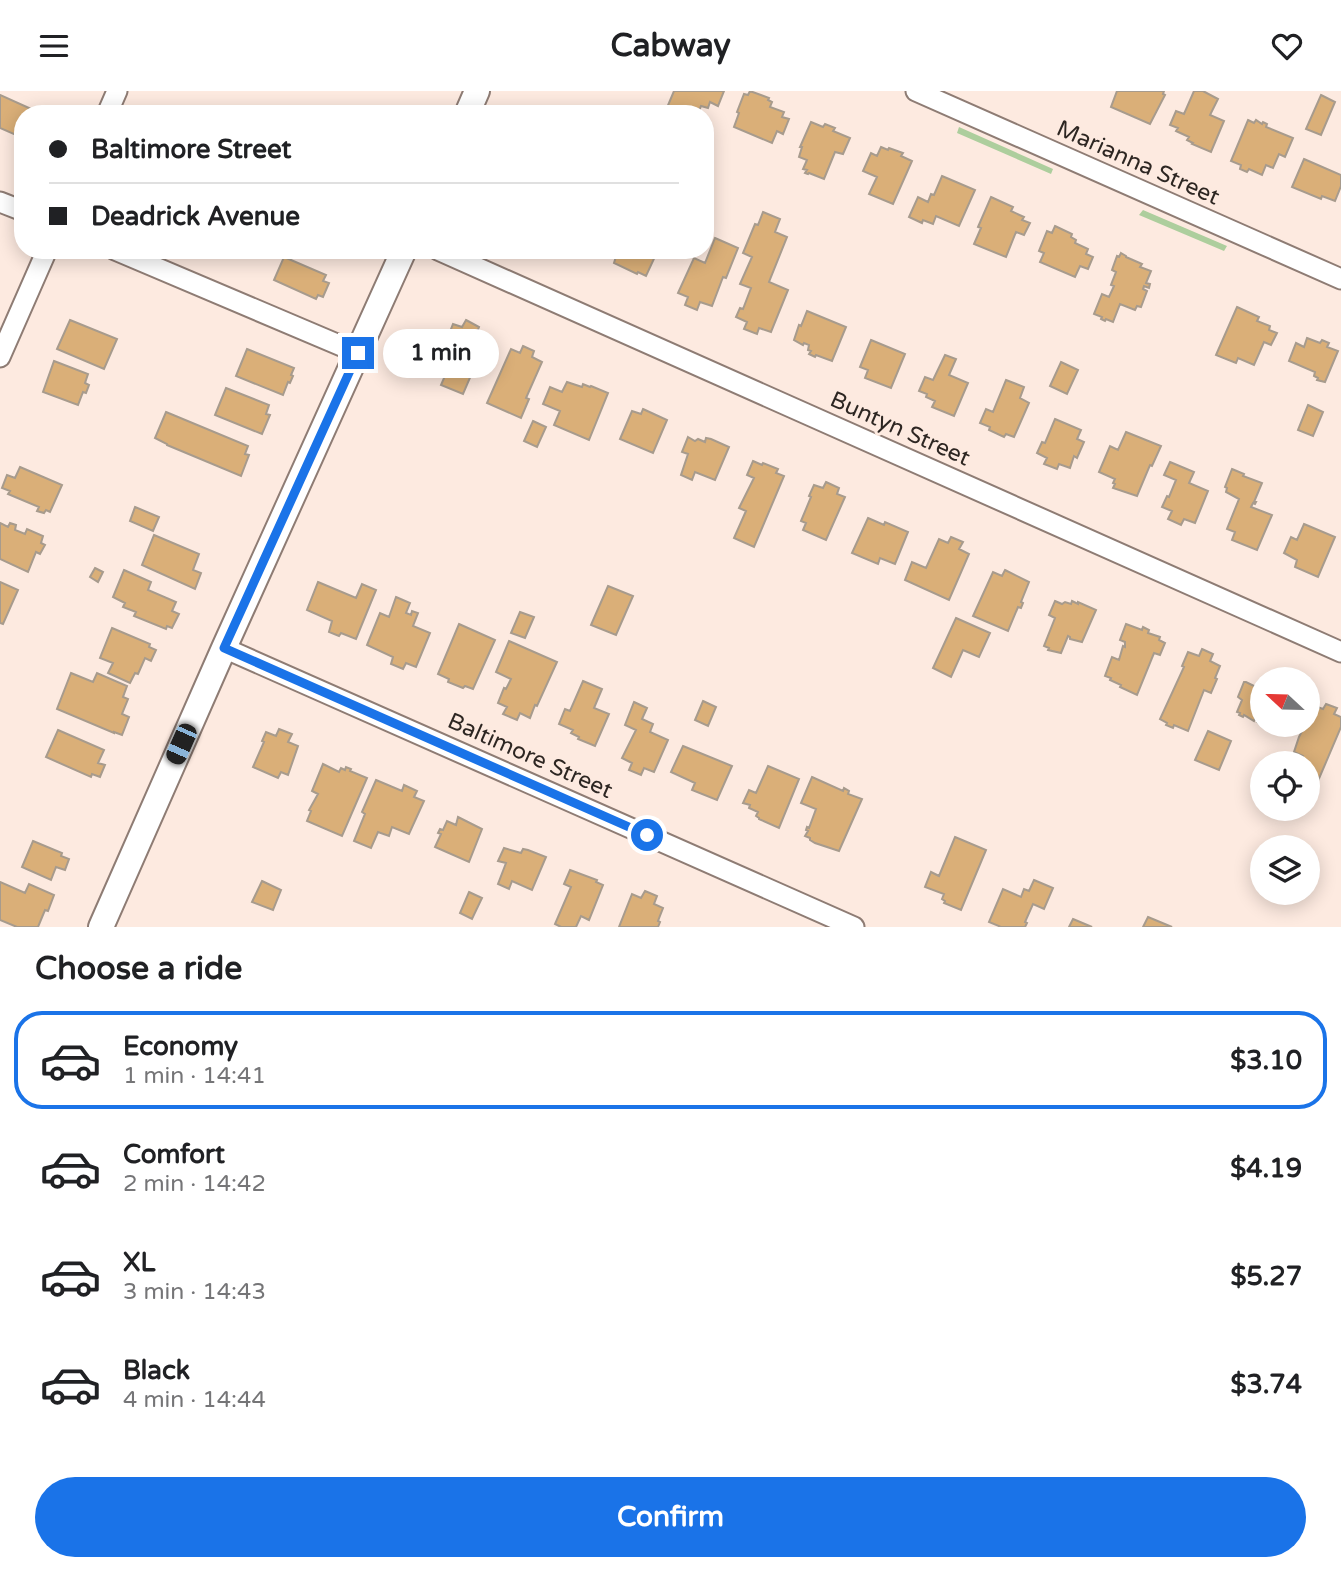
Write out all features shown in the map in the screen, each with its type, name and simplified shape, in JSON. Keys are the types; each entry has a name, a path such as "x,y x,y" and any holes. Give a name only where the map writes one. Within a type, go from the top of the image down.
{"street":[{"name":"Marianna Street","path":"916,91 1341,279"},
{"path":"0,357 43,259"},
{"path":"136,259 358,353"},
{"path":"101,927 400,259"},
{"name":"Buntyn Street","path":"459,259 1341,652"},
{"name":"Baltimore Street","path":"224,648 854,927"}],"green space":[{"path":"959,127 1053,169 1051,174 957,133"},
{"path":"1143,210 1227,246 1224,251 1139,215"}],"building":[{"path":"674,91 724,91 718,106 710,102 709,105 668,105"},
{"path":"750,91 769,98 772,102 770,107 784,112 782,117 789,119 783,134 777,131 772,143 734,127 744,94 748,95"},
{"path":"1117,91 1164,91 1165,95 1150,124 1111,107"},
{"path":"1194,91 1203,91 1218,99 1210,115 1224,121 1211,152 1192,144 1187,140 1189,137 1170,125 1176,111 1184,114"},
{"path":"0,95 22,105 14,105 14,134 0,128"},
{"path":"1321,95 1335,102 1321,135 1306,129"},
{"path":"1248,120 1254,123 1256,120 1262,124 1263,122 1267,124 1266,127 1293,138 1285,157 1279,154 1273,168 1266,165 1262,175 1249,169 1247,172 1240,169 1241,165 1231,161"},
{"path":"811,122 835,128 833,131 850,138 843,154 835,152 824,179 805,173 807,170 803,169 807,160 799,157 800,147"},
{"path":"881,147 903,153 901,156 912,161 893,204 869,194 877,177 863,171 871,153 877,156"},
{"path":"1304,159 1341,175 1341,186 1335,201 1322,196 1321,199 1292,187"},
{"path":"942,176 975,190 959,226 936,216 933,224 923,220 922,223 909,217 918,197 928,202 931,194 934,195"},
{"path":"991,197 1013,207 1011,211 1030,223 1024,235 1016,232 1006,257 974,244"},
{"path":"763,212 780,219 775,232 787,237 769,282 788,290 771,332 759,328 757,334 744,329 747,322 736,317 740,308 743,309 751,288 740,284 752,257 743,253"},
{"path":"1055,226 1072,234 1075,243 1088,249 1086,254 1093,257 1088,269 1080,266 1075,277 1040,262 1044,253 1039,251 1047,231 1052,233"},
{"path":"715,238 738,248 712,306 700,302 697,310 685,305 688,297 678,293 694,259 705,263 707,259 714,259"},
{"path":"1121,253 1142,264 1140,267 1151,271 1146,283 1150,284 1149,288 1144,286 1143,289 1147,291 1141,307 1137,306 1135,310 1120,304 1113,322 1106,319 1105,321 1094,314 1102,294 1109,297 1114,286 1111,285 1116,272 1112,270 1117,256"},
{"path":"283,259 289,259 326,275 323,281 329,283 323,297 318,295 316,299 274,280"},
{"path":"615,259 654,259 646,276 614,263"},
{"path":"1237,307 1259,317 1257,321 1270,326 1269,330 1277,333 1271,345 1264,342 1254,365 1238,358 1236,363 1216,355"},
{"path":"807,311 846,327 832,361 809,354 809,345 794,340"},
{"path":"70,320 117,339 104,369 57,349"},
{"path":"466,320 479,327 476,335 484,338 481,352 463,394 441,385 448,369 437,365 453,324 462,327"},
{"path":"1307,338 1320,343 1322,340 1329,343 1327,347 1338,351 1325,382 1317,380 1315,372 1289,361 1296,343 1304,347"},
{"path":"871,340 905,354 891,388 865,378 868,370 860,367"},
{"path":"523,346 534,351 532,357 542,362 526,398 529,399 521,418 487,403 511,349 520,353"},
{"path":"247,349 294,368 283,395 236,376"},
{"path":"945,355 956,359 949,375 968,383 954,416 932,407 935,401 919,391 925,377 933,380"},
{"path":"54,361 88,374 85,383 89,385 78,405 43,392"},
{"path":"1061,362 1078,370 1067,394 1050,386"},
{"path":"1006,380 1024,387 1020,398 1029,403 1014,437 1006,434 1004,437 980,423 986,409 993,412"},
{"path":"567,382 582,387 583,384 591,386 608,393 589,440 554,425 560,411 543,404 550,387 562,392"},
{"path":"226,388 269,405 266,414 270,415 262,434 215,415"},
{"path":"1308,405 1323,412 1313,436 1298,430"},
{"path":"643,409 667,420 653,453 620,439 632,411 641,414"},
{"path":"166,412 248,446 245,454 249,455 241,476 155,438"},
{"path":"1055,419 1081,430 1077,439 1084,442 1077,458 1074,456 1070,468 1059,464 1057,469 1044,464 1047,458 1037,453 1042,442 1045,443"},
{"path":"533,421 546,427 537,447 524,441"},
{"path":"1126,432 1161,446 1137,496 1113,488 1115,479 1099,472 1110,446 1118,450"},
{"path":"688,437 705,442 706,438 711,439 729,447 715,480 695,472 692,480 681,475 688,454 682,452"},
{"path":"753,461 778,469 776,473 784,476 754,547 734,538 746,511 739,508 754,478 747,475"},
{"path":"1170,462 1194,472 1189,483 1208,491 1195,523 1184,519 1181,525 1168,519 1172,511 1162,507 1176,480 1164,475"},
{"path":"20,467 62,485 50,512 37,511 39,507 8,494 10,491 2,488 7,475 15,478"},
{"path":"1232,469 1262,483 1256,502 1251,507 1272,515 1257,550 1232,540 1235,532 1227,529 1239,499 1226,492 1225,487"},
{"path":"826,482 839,488 837,494 845,497 826,540 803,530 806,523 801,521 814,485 823,488"},
{"path":"135,507 159,517 153,531 130,521"},
{"path":"868,518 908,532 895,564 880,558 878,564 852,553"},
{"path":"0,523 8,527 10,523 16,525 15,530 25,534 27,529 43,536 41,543 45,545 40,554 36,552 28,572 0,559"},
{"path":"1304,524 1335,537 1318,577 1295,567 1297,560 1284,553 1291,537 1297,540"},
{"path":"154,535 199,554 193,570 201,573 195,589 142,565"},
{"path":"951,537 963,542 959,549 969,554 949,600 905,580 912,562 926,568 939,539 948,543"},
{"path":"95,568 103,572 98,582 90,577"},
{"path":"124,570 151,582 148,590 176,602 172,611 179,614 172,628 167,626 166,629 134,616 136,612 123,607 125,603 113,597"},
{"path":"1005,570 1029,582 1021,608 1018,607 1008,631 973,616 993,572 1002,576"},
{"path":"0,582 18,590 3,624 0,623"},
{"path":"318,582 356,598 362,584 376,590 356,639 329,632 332,621 307,610"},
{"path":"608,586 633,596 616,635 591,625"},
{"path":"396,597 410,603 406,613 418,613 413,626 430,633 416,667 406,663 403,669 391,664 393,657 367,645 380,613 389,617"},
{"path":"1055,601 1062,604 1078,602 1096,610 1082,642 1068,636 1061,653 1048,650 1049,648 1044,646 1055,618 1049,615"},
{"path":"520,612 534,617 525,638 511,633"},
{"path":"956,618 990,633 979,657 963,650 951,677 933,668"},
{"path":"459,624 495,640 473,689 448,682 449,679 438,674"},
{"path":"1126,624 1142,630 1143,627 1165,643 1160,655 1154,653 1137,695 1105,676 1112,657 1119,660 1123,646 1125,647 1125,642 1120,640"},
{"path":"112,628 150,644 149,647 156,650 151,661 145,658 138,674 135,673 130,683 108,673 113,663 100,658"},
{"path":"509,641 557,662 530,718 520,713 517,720 503,714 507,707 498,703 511,679 496,672"},
{"path":"1202,649 1213,654 1210,661 1220,666 1215,678 1217,679 1211,693 1204,690 1188,731 1174,725 1173,728 1160,719 1188,652 1199,656"},
{"path":"71,673 93,682 97,673 127,686 123,697 128,699 122,714 129,717 122,735 57,709"},
{"path":"583,681 602,689 594,708 609,714 595,746 578,739 579,737 571,733 573,730 559,724 565,709 570,711"},
{"path":"1244,682 1250,684 1250,719 1237,712 1242,700 1238,697"},
{"path":"703,701 716,707 708,726 695,720"},
{"path":"634,702 647,708 642,719 653,724 650,732 668,740 654,772 644,768 641,775 629,770 632,763 622,758 636,730 625,725"},
{"path":"1326,704 1337,708 1334,714 1341,717 1341,727 1320,776 1320,751 1294,751 1299,737 1320,737 1320,708 1323,709"},
{"path":"279,729 292,734 288,742 298,746 288,775 281,772 278,778 253,767 266,732 276,736"},
{"path":"58,730 104,750 98,763 105,765 100,777 92,774 91,777 46,757"},
{"path":"1208,731 1231,741 1219,770 1195,760"},
{"path":"683,746 732,766 717,800 692,790 695,783 671,772"},
{"path":"323,764 339,772 346,767 367,778 342,836 307,821 311,811 309,810 318,794 312,791"},
{"path":"768,766 799,779 779,828 759,819 756,816 758,812 743,803 749,790 756,793"},
{"path":"812,777 843,791 844,788 849,791 848,794 862,799 839,851 815,843 805,836 816,809 801,803"},
{"path":"376,780 402,791 404,785 417,791 414,797 424,801 409,834 392,827 389,836 378,832 371,848 354,841 365,814 362,812"},
{"path":"458,817 482,829 469,862 435,847 441,834 438,833 440,829 443,830 447,821 456,825"},
{"path":"955,837 986,850 961,910 944,903 944,894 925,887 931,872 939,876"},
{"path":"33,841 62,853 61,856 69,859 65,870 56,867 51,880 22,867"},
{"path":"504,848 521,853 523,849 528,850 546,857 532,890 512,881 509,889 498,884 506,863 498,861"},
{"path":"570,870 603,885 589,920 581,916 576,927 561,927 555,924 571,887 564,884"},
{"path":"1034,880 1053,888 1044,909 1033,904 1025,927 998,927 989,922 1003,889 1021,897 1024,889 1029,891"},
{"path":"262,881 281,890 273,910 252,902"},
{"path":"0,882 25,893 29,884 54,895 38,927 17,927 0,920"},
{"path":"645,891 657,896 654,904 663,908 658,927 619,927 632,894 641,898"},
{"path":"469,892 482,898 472,919 460,913"},
{"path":"1148,917 1172,927 1143,927"},
{"path":"1073,919 1092,927 1069,927"}],"route":[{"path":"358,353 224,648 647,835"}]}
